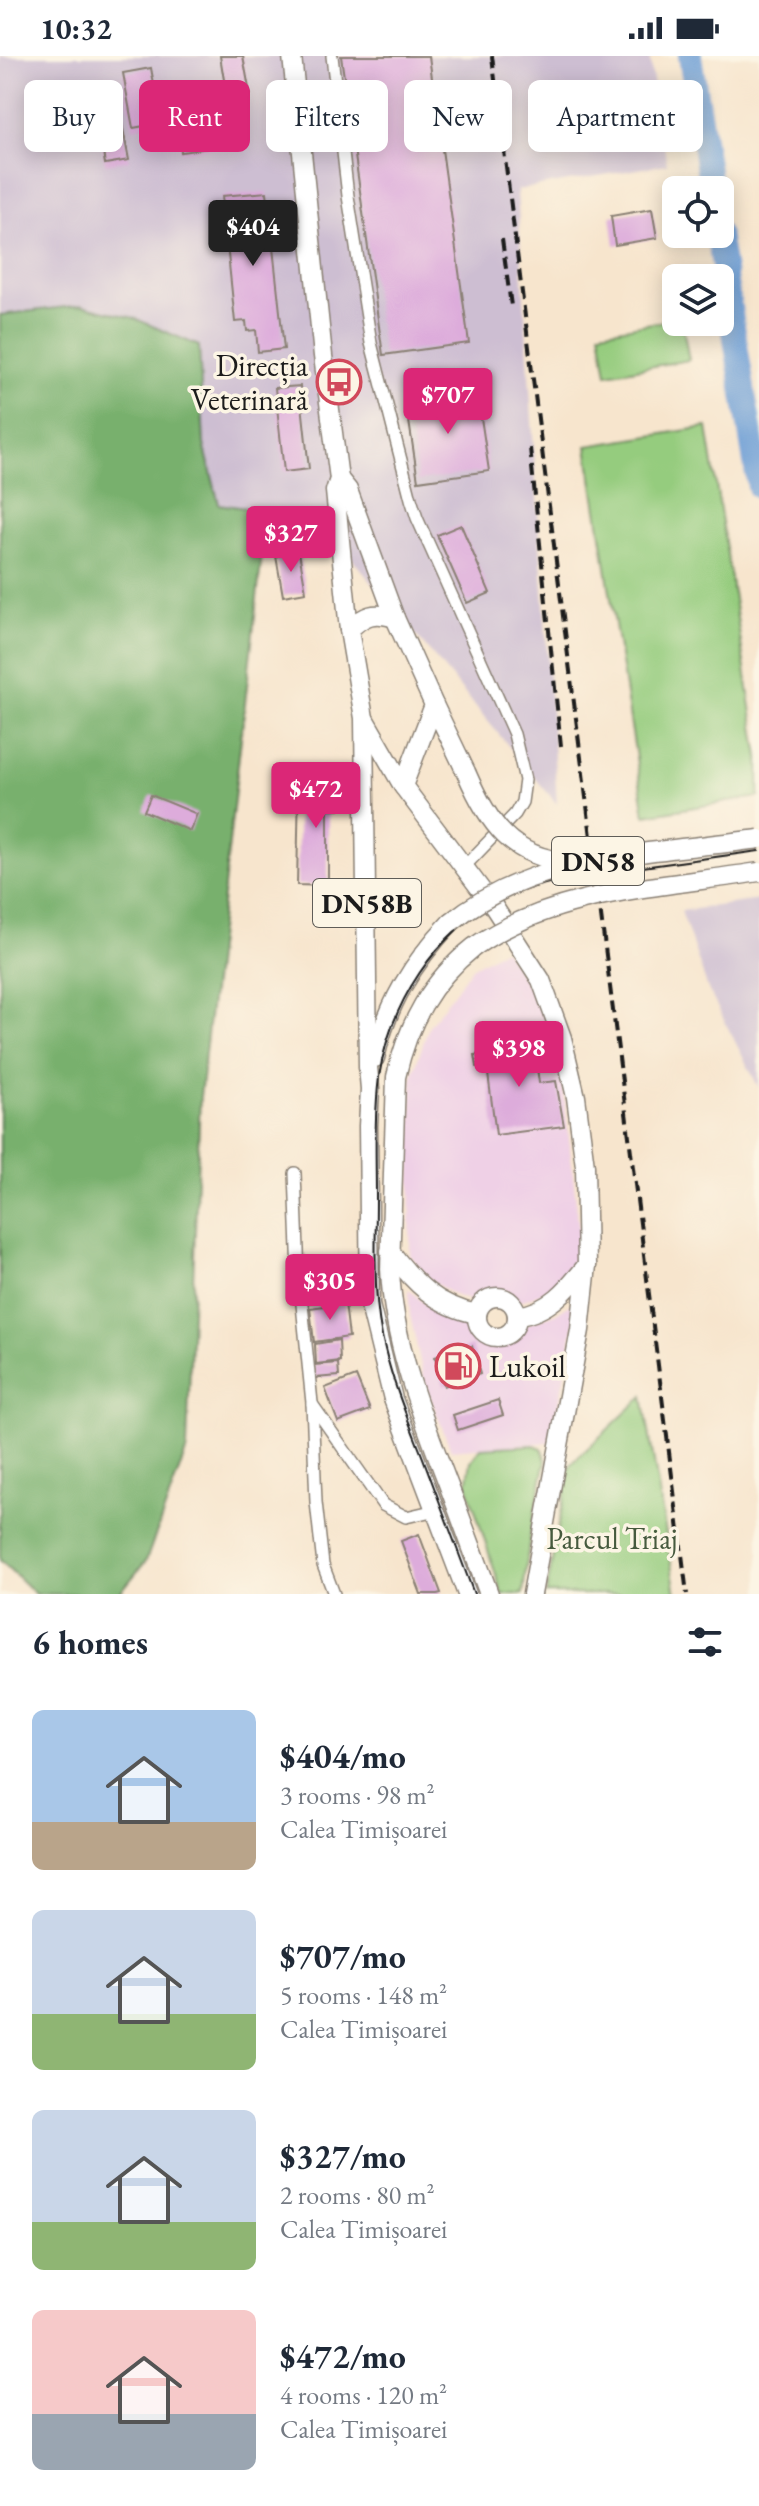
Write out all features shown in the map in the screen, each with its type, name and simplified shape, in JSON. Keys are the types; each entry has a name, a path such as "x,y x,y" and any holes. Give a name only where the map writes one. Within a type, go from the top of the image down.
{"main road":[{"name":"DN58B","path":"292,56 339,479 335,491 349,630 364,718 370,1089"},
{"name":"DN58B","path":"339,479 348,490 395,618 485,812 515,845 547,859 585,862"},
{"path":"349,630 367,615 375,613 395,618"},
{"path":"403,786 434,705"},
{"name":"DN58B","path":"364,718 403,786 494,907 541,980 562,1038 576,1097 585,1166 587,1265 580,1330 532,1594"},
{"path":"388,759 414,757"},
{"name":"DN58","path":"467,1594 393,1399 370,1305 370,1089 378,1044 397,993 422,953 451,922 479,900 502,888 545,872 585,862 759,839"},
{"name":"DN58","path":"489,1594 427,1429 404,1358 391,1297 396,1077 409,1029 452,964 514,922 558,905 759,872"},
{"path":"390,1251 424,1292 451,1308 477,1314"},
{"path":"517,1316 546,1306 561,1295 587,1265"},
{"path":"496,1297 510,1302 517,1316 511,1331 496,1337 483,1331 477,1314 482,1303 496,1297"}],"street":[{"path":"332,56 348,196 371,343 411,499 514,734 525,780 522,802 515,814 464,867"},
{"path":"295,1173 299,1275 312,1403 316,1502 323,1565 334,1594"},
{"path":"312,1403 383,1505 406,1517 436,1510"}],"shaded area":[{"path":"0,56 649,56 653,80 528,80 528,152 665,152 667,164 517,190 557,804 317,517 219,504 204,444 199,346 82,305 0,315"},
{"path":"759,900 759,1088 708,989 681,911"},
{"path":"504,949 541,1005 559,1048 580,1239 572,1263 549,1290 516,1303 503,1294 487,1294 476,1303 454,1295 430,1280 410,1255 412,1077 429,1026 472,968"},
{"path":"408,1289 431,1309 457,1322 474,1324 481,1334 496,1340 511,1335 518,1327 555,1314 579,1298 552,1442 451,1450 425,1384 410,1315"}],"green space":[{"path":"82,305 134,318 199,346 204,444 219,504 267,511 200,1097 187,1449 146,1561 119,1594 35,1594 0,1560 0,315"},
{"path":"662,321 662,336 685,336 689,360 607,374 600,332"},
{"path":"707,427 759,758 759,797 645,815 587,446"},
{"name":"Parcul Triaj","path":"643,1396 676,1594 546,1594 570,1465"},
{"path":"534,1445 542,1448 546,1461 530,1534 523,1594 502,1594 467,1485 471,1461 481,1448"}],"building":[{"path":"220,56 243,56 247,80 224,80"},
{"path":"341,56 429,56 432,80 404,80 404,152 442,152 469,343 383,355 354,152 388,152 388,80 344,80"},
{"path":"151,68 153,80 139,80 139,127 133,128 123,73"},
{"path":"123,129 129,160 105,164 103,152 123,152"},
{"path":"267,192 284,349 258,352 256,330 247,331 246,321 235,322 222,196"},
{"path":"652,209 657,238 615,245 611,216"},
{"path":"300,386 309,469 284,472 275,388"},
{"path":"477,391 489,471 418,481 406,401"},
{"path":"461,525 490,593 467,603 437,535"},
{"path":"299,552 306,592 283,596 276,556"},
{"path":"299,783 347,784 346,809 328,809 328,886 297,885"},
{"path":"151,795 197,814 190,831 144,811"},
{"path":"533,1039 539,1083 556,1081 564,1126 496,1135 487,1066 477,1067 475,1055 484,1054 483,1045"},
{"path":"334,1270 337,1300 308,1303 307,1273"},
{"path":"345,1303 349,1337 314,1342 310,1308"},
{"path":"339,1340 340,1361 316,1364 315,1344"},
{"name":"Lukoil","path":"472,1346 480,1374 444,1386 435,1357"},
{"path":"338,1363 339,1376 315,1378 314,1365"},
{"path":"356,1376 370,1410 338,1422 325,1388"},
{"path":"498,1400 503,1415 458,1430 453,1415"},
{"path":"419,1534 441,1593 421,1594 401,1541"}],"waterway":[{"path":"690,56 709,176"},
{"path":"720,248 759,487"}],"tram line":[{"path":"474,1594 397,1391 378,1312 375,1255 376,1107 379,1077 393,1023 405,997 437,951 456,930 502,899 577,876 759,851"}],"railway":[{"path":"492,56 687,1594"},
{"path":"502,239 511,306"},
{"path":"530,448 561,746"}],"place":[{"name":"Direcția Veterinară","path":"339,382"},
{"name":"Lukoil","path":"458,1366"}]}
